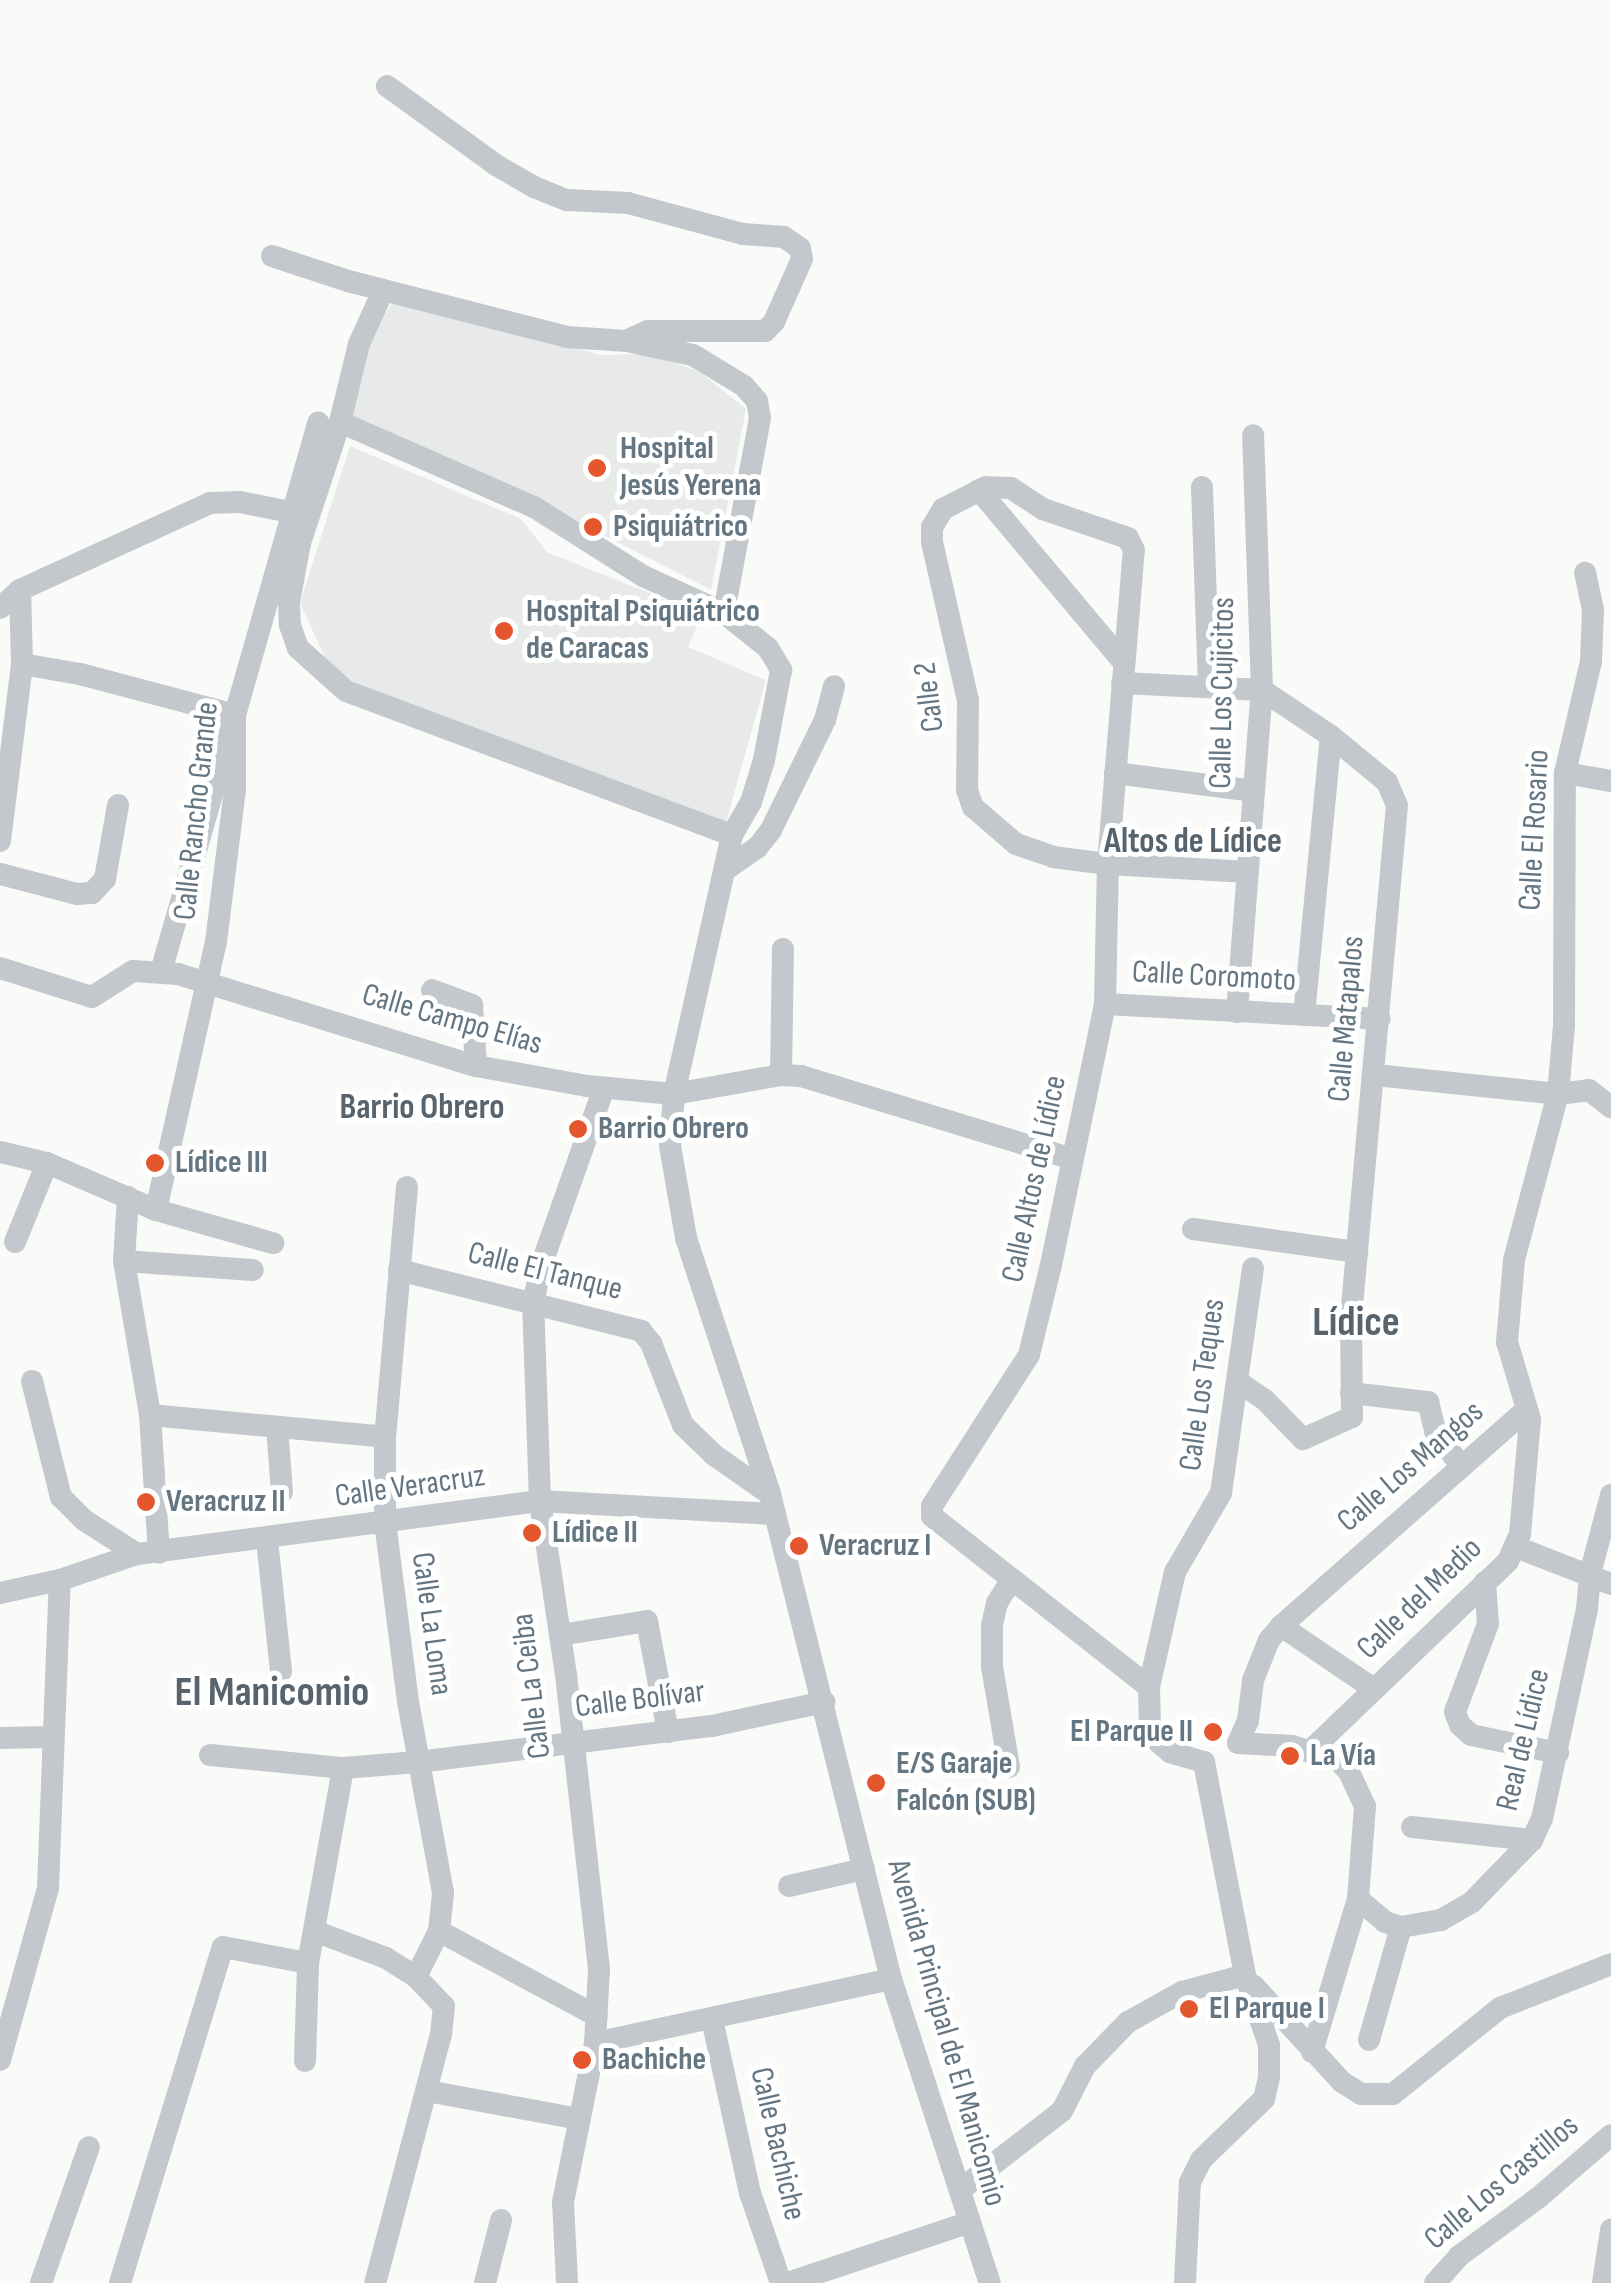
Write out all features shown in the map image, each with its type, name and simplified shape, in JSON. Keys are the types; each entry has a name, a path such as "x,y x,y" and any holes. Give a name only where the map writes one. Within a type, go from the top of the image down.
{"street":[{"path":"387,86 496,165 567,200 628,204 743,234 784,237 800,248 802,259 774,322 765,331 648,331 627,341"},
{"path":"272,256 383,290 567,337 627,341 693,355 744,386 757,401 760,418 724,613"},
{"path":"383,290 329,423 300,543 289,602 290,625 298,648 312,665 346,691 732,835"},
{"name":"Calle Rancho Grande","path":"156,1210 207,981 234,790 234,716 295,514 329,423"},
{"name":"Avenida Principal de El Manicomio","path":"329,423 534,507 643,576 724,613 768,648 781,670 764,760 751,802 732,835 674,1094 670,1146 686,1238 772,1504 891,1980 960,2190 967,2223 990,2283"},
{"name":"Calle Los Cujicitos","path":"1237,1012 1262,690 1254,435"},
{"name":"Calle Altos de Lídice","path":"979,490 999,485 1011,488 1043,509 1128,538 1134,550 1108,864 1105,1004 1029,1355 932,1509 933,1519 1149,1687"},
{"path":"1202,487 1209,687"},
{"path":"979,490 1123,673 1209,687 1262,690"},
{"name":"Calle 2","path":"979,490 944,509 932,527 968,701 969,799 982,817 1016,844 1053,857 1248,872"},
{"path":"0,608 20,590 210,503 240,502 295,514"},
{"name":"Calle El Rosario","path":"1558,1094 1564,1026 1565,773 1591,662 1592,610 1585,573"},
{"path":"0,841 22,664 20,590"},
{"path":"22,664 80,674 234,716 161,972"},
{"path":"725,870 757,848 772,830 825,720 834,686"},
{"name":"Calle Matapalos","path":"1262,690 1331,736 1387,782 1398,805 1357,1252 1351,1394"},
{"path":"1304,1015 1331,736"},
{"path":"1115,773 1254,790"},
{"path":"1565,773 1611,781"},
{"path":"0,874 77,894 92,892 105,879 118,806"},
{"path":"781,1075 783,949"},
{"name":"Calle Campo Elías","path":"0,968 92,998 133,971 207,981 512,1076 674,1094 781,1075 903,1105 1072,1159"},
{"path":"432,990 472,1006 476,1066"},
{"name":"Calle Coromoto","path":"1105,1004 1380,1019"},
{"path":"1376,1075 1558,1094 1589,1090 1611,1107"},
{"name":"Calle La Ceiba","path":"567,2283 563,2202 597,2016 594,1900 540,1501 533,1302 542,1262 604,1088"},
{"name":"Calle Los Mangos","path":"1238,1742 1248,1721 1253,1680 1269,1640 1281,1626 1527,1408 1508,1342 1514,1260 1558,1094"},
{"path":"0,1152 47,1163 156,1210 273,1243"},
{"path":"15,1242 47,1163"},
{"name":"Calle La Loma","path":"407,1187 385,1437 384,1522 418,1762 442,1877 439,1931 416,1978"},
{"path":"32,1381 60,1497 84,1520 148,1553 150,1415 124,1261 128,1197"},
{"path":"1193,1228 1357,1252"},
{"path":"124,1261 252,1270"},
{"name":"Calle Los Teques","path":"1204,1762 1170,1752 1155,1739 1150,1730 1149,1687 1176,1572 1221,1493 1253,1268"},
{"name":"Calle El Tanque","path":"399,1270 641,1331 650,1343 683,1425 772,1504"},
{"path":"1238,1382 1265,1400 1305,1440 1351,1419 1351,1394 1428,1402 1435,1430 1461,1466"},
{"name":"Calle del Medio","path":"1309,1752 1486,1582 1516,1546 1530,1419 1527,1408"},
{"path":"150,1415 385,1437"},
{"path":"277,1427 282,1492"},
{"name":"Real de Lídice","path":"1401,1927 1441,1920 1472,1902 1532,1840 1542,1819 1558,1753 1590,1574 1611,1495"},
{"name":"Calle Veracruz","path":"0,1593 60,1580 148,1553 540,1501 772,1504"},
{"path":"267,1540 280,1671"},
{"path":"1516,1546 1611,1584"},
{"path":"0,2060 48,1888 60,1580"},
{"path":"1010,1582 997,1603 992,1625 992,1667 1010,1767"},
{"path":"1486,1582 1488,1624 1456,1712 1460,1724 1471,1735 1558,1753"},
{"path":"560,1635 647,1621 668,1732"},
{"path":"1281,1626 1374,1689"},
{"name":"Calle Bolívar","path":"210,1755 343,1768 418,1762 668,1732 824,1702"},
{"path":"0,1738 52,1737"},
{"path":"1184,2283 1190,2182 1201,2160 1264,2099 1269,2046 1245,1976 1204,1762 1238,1742 1338,1760 1363,1796 1358,1899 1312,2052"},
{"path":"305,2061 308,1963 343,1768"},
{"path":"1412,1828 1532,1840"},
{"path":"789,1886 864,1869"},
{"path":"1358,1899 1385,1922 1401,1927 1369,2040"},
{"path":"439,1931 597,2016"},
{"path":"316,1932 382,1957 416,1978 440,1999 445,2015 375,2283"},
{"path":"120,2283 223,1946 308,1963"},
{"path":"1245,1976 1312,2052 1362,2094 1393,2094 1500,2008 1611,1964"},
{"path":"960,2190 1062,2111 1086,2066 1128,2022 1182,1992 1245,1976"},
{"path":"594,2043 891,1980"},
{"name":"Calle Bachiche","path":"712,2019 750,2194 793,2282"},
{"path":"426,2091 579,2120"},
{"name":"Calle Los Castillos","path":"1435,2283 1459,2256 1538,2198 1611,2134"},
{"path":"41,2283 88,2148"},
{"path":"485,2283 501,2220"},
{"path":"793,2282 967,2223"},
{"path":"1603,2283 1610,2231"}],"shaded area":[{"name":"Hospital Jesús Yerena","path":"398,294 600,355 653,354 700,372 746,409 711,590 568,517 351,418 363,349"},
{"name":"Hospital Psiquiátrico de Caracas","path":"350,446 521,519 547,552 702,614 688,647 766,680 725,826 402,709 330,668 300,603"}],"place":[{"name":"Hospital Jesús Yerena","path":"597,468"},
{"name":"Psiquiátrico","path":"593,527"},
{"name":"Hospital Psiquiátrico de Caracas","path":"504,631"},
{"name":"Barrio Obrero","path":"578,1129"},
{"name":"Lídice III","path":"155,1163"},
{"name":"Veracruz II","path":"146,1502"},
{"name":"Lídice II","path":"532,1533"},
{"name":"Veracruz I","path":"799,1546"},
{"name":"El Parque II","path":"1213,1732"},
{"name":"La Vía","path":"1290,1756"},
{"name":"E/S Garaje Falcón (SUB)","path":"876,1783"},
{"name":"El Parque I","path":"1189,2009"},
{"name":"Bachiche","path":"582,2060"}],"district":[{"name":"Altos de Lídice","path":"1193,842"},
{"name":"Barrio Obrero","path":"422,1108"},
{"name":"Lídice","path":"1356,1323"},
{"name":"El Manicomio","path":"272,1693"}]}
